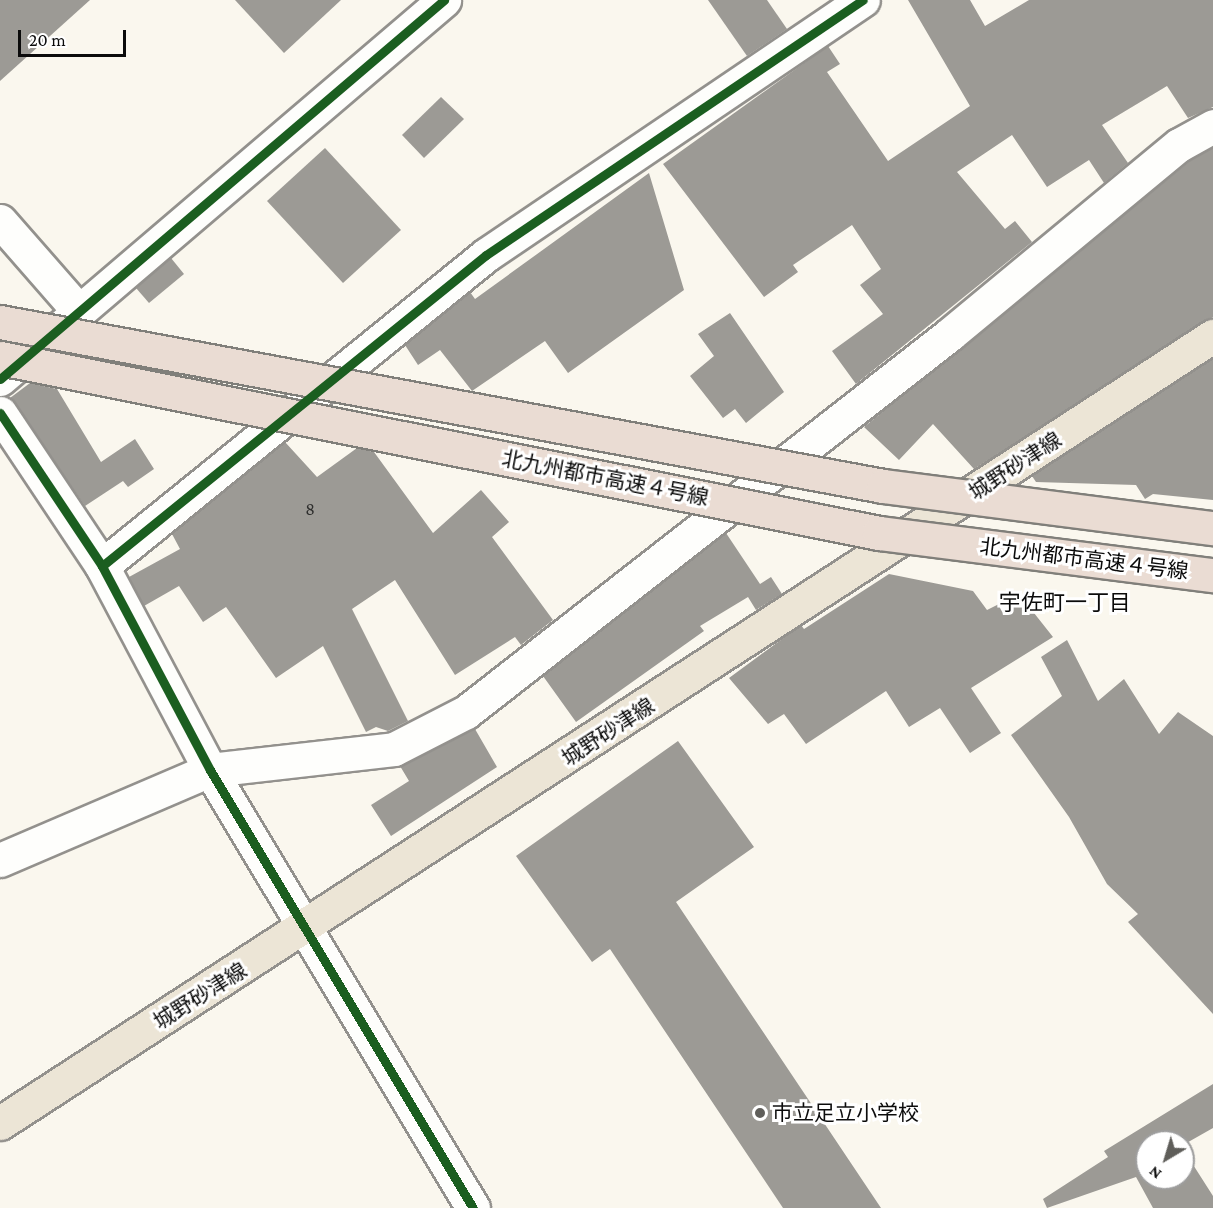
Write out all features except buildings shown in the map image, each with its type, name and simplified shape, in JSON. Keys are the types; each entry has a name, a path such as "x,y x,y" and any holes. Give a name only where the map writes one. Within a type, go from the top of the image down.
{"highway":[{"name":"北九州都市高速４号線","path":"0,322 883,486 1213,528"},
{"name":"北九州都市高速４号線","path":"0,358 879,533 1213,575"}],"main road":[{"name":"城野砂津線","path":"0,1123 308,928 1213,336"}],"street":[{"path":"0,379 78,310 444,0"},
{"path":"102,566 486,255 863,0"},
{"path":"0,860 210,770 394,749 501,690 949,336 1179,146 1213,126"},
{"path":"0,221 78,310"},
{"path":"0,413 102,566 210,770 308,928 473,1208"}],"cycle path":[{"path":"0,379 444,0"},
{"path":"102,566 486,255 863,0"},
{"path":"0,413 102,566 210,770 473,1208"}],"place":[{"name":"市立足立小学校","path":"760,1113"}],"district":[{"name":"宇佐町一丁目","path":"1065,603"}]}
